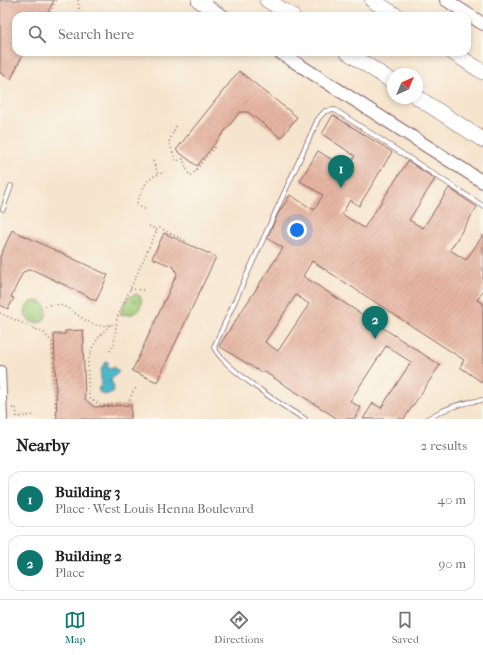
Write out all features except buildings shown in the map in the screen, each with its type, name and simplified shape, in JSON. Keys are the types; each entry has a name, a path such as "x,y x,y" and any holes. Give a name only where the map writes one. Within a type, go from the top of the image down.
{"highway":[{"path":"267,0 286,12"},
{"path":"372,0 391,12"},
{"path":"353,56 387,78"},
{"path":"458,56 483,72"},
{"path":"423,101 483,140"}],"main road":[{"path":"446,0 464,12"},
{"path":"200,1 217,12"},
{"path":"471,16 483,24"},
{"path":"286,56 483,182"}],"street":[{"path":"0,370 3,419"}],"lane":[{"path":"305,419 280,405 225,363 216,354 214,347 318,119 325,111 335,110 483,206"},
{"path":"3,209 11,186"},
{"path":"427,419 439,411 465,402 483,400"}],"path":[{"path":"51,12 56,0"},
{"path":"78,0 80,12"},
{"path":"176,126 168,142 176,161 183,159 189,175 192,175 216,145"},
{"path":"153,161 158,174"},
{"path":"145,209 136,205 148,180 165,172"},
{"path":"150,226 157,230 160,228 188,242"},
{"path":"110,351 114,345 115,324 117,318 157,230"},
{"path":"130,289 144,290"},
{"path":"45,306 53,304 63,306 68,308 80,318 95,325 115,324"},
{"path":"0,313 44,332 52,342 56,419"},
{"path":"30,326 32,322"},
{"path":"110,325 95,342 88,357 89,397 100,404 128,403 137,387"},
{"path":"12,408 16,408 16,417 34,415"}],"green space":[{"path":"137,294 141,297 141,306 139,309 133,314 120,314 128,297"},
{"path":"36,301 44,304 47,312 44,320 36,323 28,320 25,312 28,304"}],"water":[{"path":"107,361 109,364 107,366 110,369 113,366 119,372 111,380 114,387 113,392 105,395 100,393 98,388 102,382 100,373"}],"place":[{"name":"Building 3","path":"341,188"},
{"name":"Building 2","path":"375,339"}]}
